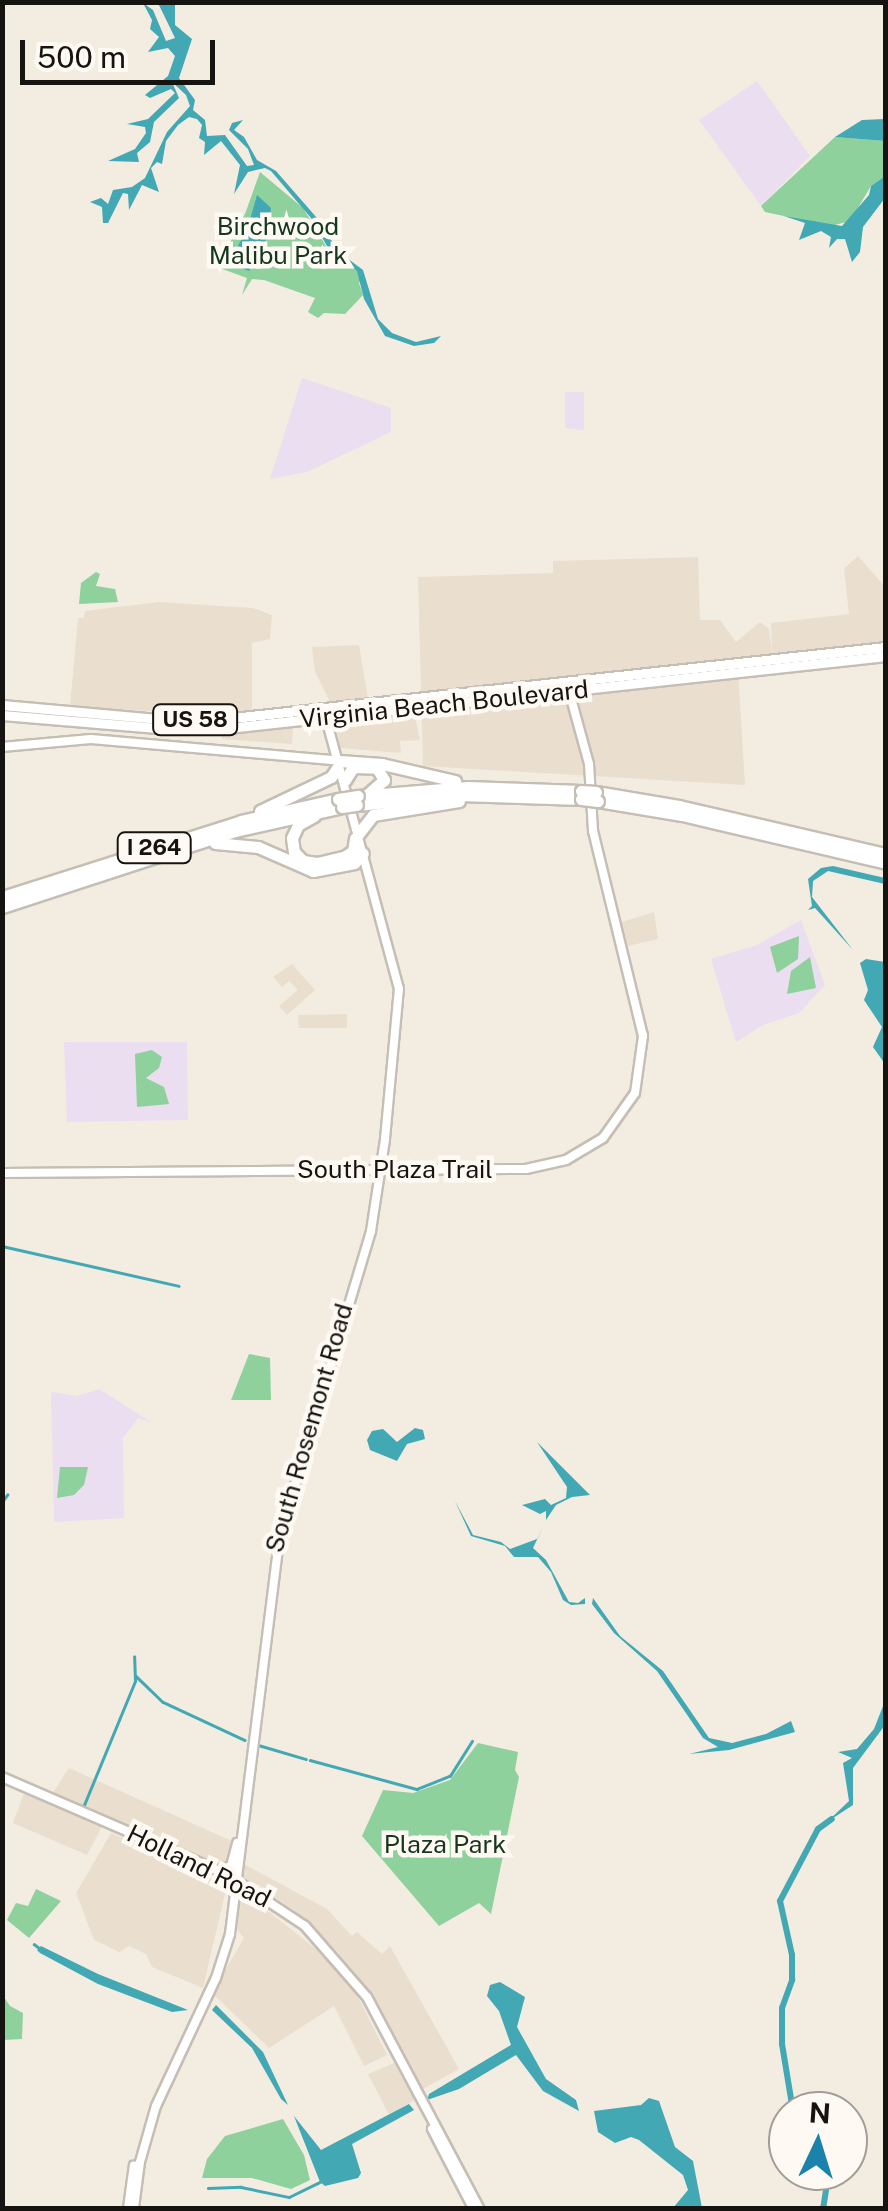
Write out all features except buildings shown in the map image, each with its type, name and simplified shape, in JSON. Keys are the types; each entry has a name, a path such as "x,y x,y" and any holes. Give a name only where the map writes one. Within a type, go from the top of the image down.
{"highway":[{"path":"210,831 331,777 337,763 507,791"},
{"path":"345,780 356,766 381,770 381,786 357,800"},
{"name":"I 264","path":"2,907 186,847 357,800 507,791 589,792 679,806 886,854"},
{"path":"337,805 296,828 292,841 297,856 313,864 344,857 353,850 357,835 373,815 507,791"},
{"name":"I 264","path":"589,792 886,862"},
{"name":"I 264","path":"2,897 210,831 337,805"},
{"path":"186,847 234,842 258,847 308,870 359,862"}],"main road":[{"name":"Virginia Beach Boulevard","path":"2,715 179,730 886,646"},
{"name":"Virginia Beach Boulevard","path":"565,686 886,656"},
{"name":"South Plaza Trail","path":"2,1174 538,1168 572,1158 596,1144 624,1114 642,1066 642,1027 592,831 589,792 565,686"},
{"name":"Virginia Beach Boulevard","path":"2,706 171,720 324,713"},
{"path":"2,747 92,739 337,763 324,713"},
{"name":"South Rosemont Road","path":"131,2208 152,2116 216,1978 235,1899 236,1843 266,1585 277,1528 366,1230 380,1170 395,989 359,862 345,780 337,763"},
{"name":"South Rosemont Road","path":"337,763 357,835"},
{"name":"South Rosemont Road","path":"131,2208 147,2116 214,1968 235,1881 282,1524 371,1231 400,992 359,862"},
{"name":"Holland Road","path":"2,1779 235,1881 302,1929 356,1990 476,2208"},
{"name":"Holland Road","path":"2,1779 219,1870 305,1926 354,1978 476,2208"},
{"path":"219,1870 230,1866 236,1843"},
{"path":"235,1899 247,1890"}],"shaded area":[{"path":"757,81 810,156 761,206 699,120"},
{"path":"302,378 391,408 391,432 307,472 270,479"},
{"path":"565,392 584,392 584,430 565,428"},
{"path":"858,556 885,587 885,658 738,670 745,785 423,766 418,577 553,573 553,561 698,557 700,620 720,620 736,642 760,622 769,629 772,653 771,623 849,614 844,569"},
{"path":"159,602 253,608 272,615 270,639 252,643 252,712 196,714 70,706 78,618 84,618 85,611"},
{"path":"359,645 368,698 330,702 315,672 312,647"},
{"path":"414,712 420,740 400,741 401,753 340,748 336,723"},
{"path":"293,727 292,744 222,739 221,733"},
{"path":"654,912 658,939 628,946 622,922"},
{"path":"801,920 825,985 799,1013 763,1025 736,1042 711,959 757,945"},
{"path":"292,964 315,990 287,1015 279,1006 298,990 289,981 282,987 273,977"},
{"path":"347,1014 347,1028 299,1028 298,1015"},
{"path":"64,1042 187,1042 188,1120 67,1122"},
{"path":"99,1389 151,1422 138,1418 123,1438 124,1518 54,1522 51,1392 77,1396"},
{"path":"69,1768 234,1842 228,1867 107,1817 87,1855 13,1823 24,1793 47,1802"},
{"path":"111,1833 227,1885 203,1988 152,1967 146,1954 129,1946 119,1952 94,1940 76,1893"},
{"path":"242,1863 327,1909 352,1936 357,1932 382,1954 390,1946 459,2069 421,2090 375,2003 338,1953 294,1910 241,1875"},
{"path":"245,1893 316,1949 356,1993 387,2055 364,2066 334,2006 269,2048 212,1993 244,1938 234,1926 240,1896"},
{"path":"394,2063 415,2100 389,2115 368,2074"}],"green space":[{"path":"835,137 885,141 885,176 871,186 850,221 831,226 765,212 761,206"},
{"name":"Birchwood Malibu Park","path":"260,172 303,208 329,251 364,275 359,283 363,295 345,314 324,313 318,318 308,312 315,298 264,280 252,279 242,295 247,278 217,267 245,214"},
{"path":"96,572 100,574 96,586 115,589 118,602 79,604 81,583"},
{"path":"799,936 798,959 777,973 770,947"},
{"path":"810,957 816,988 787,994 791,971"},
{"path":"152,1050 162,1057 159,1068 146,1078 164,1087 169,1104 137,1107 135,1054"},
{"path":"249,1354 270,1358 271,1400 231,1400"},
{"path":"60,1467 88,1467 84,1485 74,1495 57,1498"},
{"name":"Plaza Park","path":"478,1743 518,1752 515,1770 519,1777 491,1914 479,1903 439,1926 362,1836 383,1790 413,1793 450,1780"},
{"path":"36,1889 61,1901 29,1938 7,1920 16,1903 28,1906"},
{"path":"2,1994 10,2006 23,2013 22,2039 3,2040"},
{"path":"283,2119 304,2155 310,2180 291,2189 252,2178 202,2178 207,2159 225,2136"}],"water":[{"path":"143,3 153,10 166,41 175,38 158,3 175,3 175,25 192,39 179,78 195,100 193,110 205,120 207,136 225,135 247,166 254,165 248,149 229,130 232,123 243,120 234,130 244,137 257,160 276,171 317,218 339,252 363,270 378,319 392,333 416,342 441,336 434,343 414,346 385,336 364,299 357,271 327,246 311,218 271,171 265,168 248,172 234,194 240,165 221,141 204,155 205,142 199,138 202,125 197,119 189,117 178,125 166,141 162,164 157,162 151,168 159,192 142,185 129,210 128,194 123,193 108,223 103,223 102,207 90,202 101,198 108,204 113,190 132,187 145,178 167,132 190,106 186,95 172,82 179,98 154,122 150,142 137,153 139,162 108,161 135,149 146,133 145,127 127,124 148,119 175,93 171,89 150,98 145,95 168,76 175,56 168,48 148,52 159,37 150,29 152,20"},
{"path":"885,119 885,141 835,137 862,120"},
{"path":"885,176 885,198 863,227 860,252 852,262 845,239 837,239 829,248 831,237 821,231 799,240 805,223 784,216 842,226 869,195 871,186"},
{"path":"257,195 271,208 267,238 249,271 228,263 247,230"},
{"path":"833,866 885,878 885,884 828,871 813,881 812,897 853,950 815,908 808,910 812,906 808,879 821,868"},
{"path":"866,959 885,962 885,1064 873,1047 882,1027 864,1000 868,990 860,963"},
{"path":"415,1428 423,1430 425,1439 407,1444 397,1461 370,1450 367,1440 372,1431 383,1429 397,1442"},
{"path":"537,1442 590,1495 572,1497 556,1505 546,1520 546,1511 540,1514 522,1505 545,1499 551,1505 566,1498 567,1487"},
{"path":"455,1501 473,1535 501,1542 510,1549 537,1539 544,1525 533,1548 546,1560 569,1602 578,1603 585,1598 585,1604 571,1605 563,1600 551,1572 538,1557 514,1557 505,1546 471,1536"},
{"path":"593,1598 620,1636 663,1671 709,1738 732,1743 766,1734 791,1721 795,1732 729,1750 689,1754 718,1747 703,1738 657,1671 614,1633 592,1604"},
{"path":"885,1701 885,1725 853,1768 853,1805 827,1822 849,1801 843,1763 852,1758 838,1752 857,1749 874,1729"},
{"path":"41,1946 188,2010 172,2012 98,1984 40,1953 37,1950"},
{"path":"500,1982 525,1997 517,2027 546,2079 576,2100 579,2111 543,2091 516,2055 459,2089 427,2100 429,2094 511,2045 499,2011 487,1996 490,1985"},
{"path":"216,2005 263,2052 288,2105 252,2048 212,2010"},
{"path":"649,2098 659,2101 675,2147 693,2161 702,2208 673,2208 688,2190 683,2175 639,2140 631,2137 615,2143 598,2132 594,2111 641,2105"},
{"path":"409,2104 414,2110 352,2144 361,2173 358,2178 325,2186 320,2182 294,2116 321,2150"}],"waterway":[{"path":"2,1246 179,1286"},
{"path":"2,1502 7,1495"},
{"path":"84,1805 135,1681 134,1657"},
{"path":"136,1676 163,1702 245,1740"},
{"path":"310,1760 417,1789 450,1776 472,1741"},
{"path":"255,1744 306,1759"},
{"path":"790,2091 782,2044 782,2008 792,1980 792,1955 780,1901 818,1829 832,1819"},
{"path":"34,1944 38,1947"},
{"path":"208,2188 241,2187 289,2197 320,2182"},
{"path":"823,2208 826,2191"}]}
